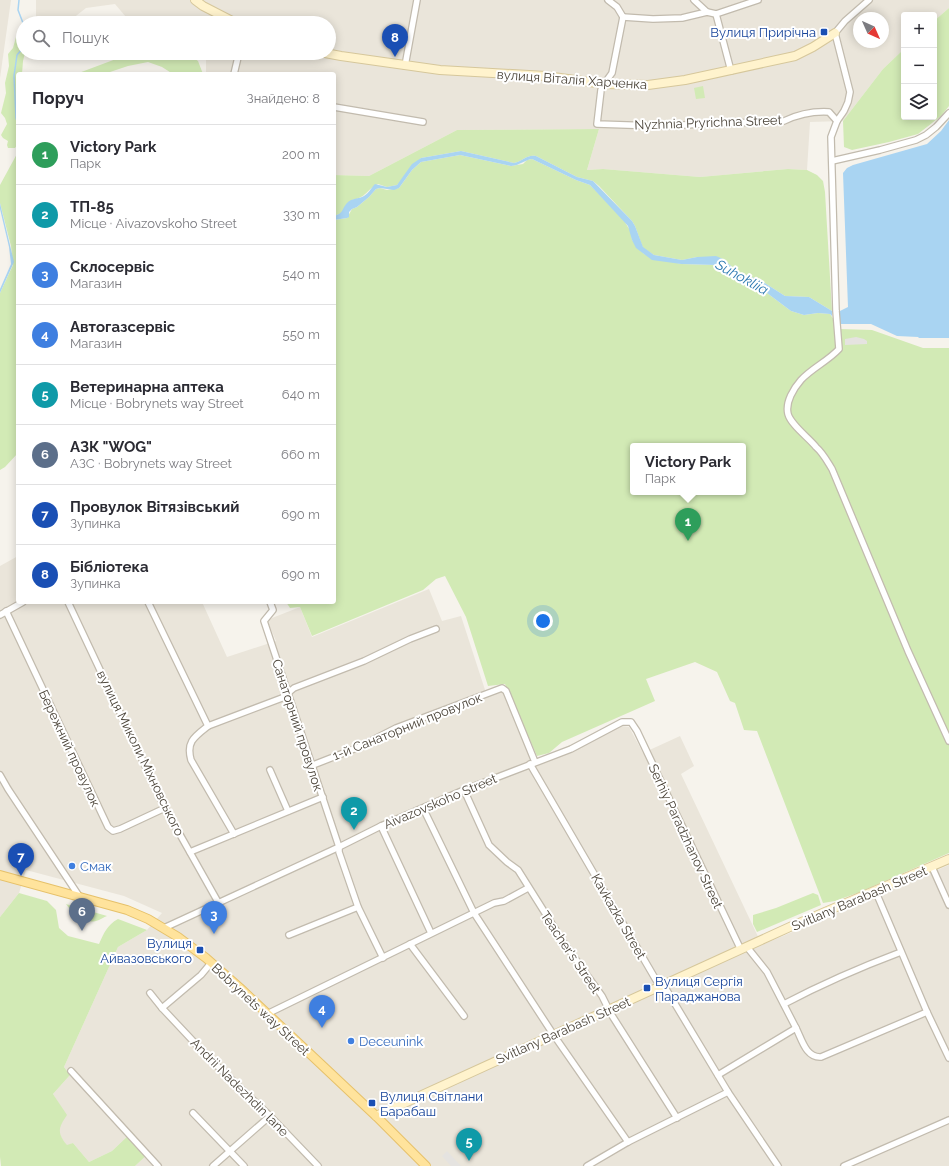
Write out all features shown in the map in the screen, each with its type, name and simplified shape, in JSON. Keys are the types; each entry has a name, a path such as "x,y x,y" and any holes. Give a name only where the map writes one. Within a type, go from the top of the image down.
{"main road":[{"name":"Bobrynets way Street","path":"0,875 127,910 148,919 178,937 211,963 267,1014 376,1116 426,1166"}],"street":[{"path":"195,0 222,16"},
{"path":"405,66 417,0"},
{"path":"604,84 612,73 622,17 617,7 608,0"},
{"path":"694,0 707,12"},
{"path":"622,17 653,19 682,18 707,12 716,14 758,0"},
{"name":"вулиця Віталія Харченка","path":"336,55 440,70 546,76 604,84 648,85 685,80 731,71 795,56 835,33 845,21 869,0"},
{"path":"716,14 731,71"},
{"path":"835,33 850,92 846,106 837,121 831,137 836,311 839,349 812,370 795,388 790,398 788,409 792,421 817,448 832,470 908,651 949,741"},
{"path":"234,72 237,60"},
{"name":"Nyzhnia Pryrichna Street","path":"604,84 601,90 597,124 657,126 784,121 795,115 820,112 829,112 837,121"},
{"path":"336,107 423,122"},
{"path":"832,161 916,140 926,135 936,127 949,112"},
{"path":"0,615 19,604"},
{"name":"вулиця Миколи Міхновського","path":"69,604 165,808 218,902"},
{"path":"149,604 208,726"},
{"name":"Санаторний провулок","path":"271,604 273,610 264,621 313,764 339,847 339,852 358,907 383,958"},
{"name":"Бережний провулок","path":"6,611 108,827 113,831 120,829 165,808"},
{"path":"234,834 191,760 189,744 194,737 208,726 282,698 294,688 364,661 410,639 436,629"},
{"name":"Kavkazka Street","path":"502,688 506,690 532,763 656,980 666,989 699,1047 778,1166"},
{"name":"1-й Санаторний провулок","path":"313,764 359,747 396,728 502,688"},
{"name":"Aivazovskoho Street","path":"164,928 381,826 464,790 571,749 622,722 631,722"},
{"name":"Serhiy Paradzhanov Street","path":"631,722 637,731 744,948 767,972 810,1055 821,1057 927,1012"},
{"path":"270,770 288,811"},
{"path":"0,775 79,896"},
{"name":"Teacher's Street","path":"464,790 489,845 518,870 562,940 602,996 609,1010 678,1118"},
{"name":"Санаторний провулок","path":"190,852 323,797"},
{"path":"423,808 474,913 553,1034 628,1142"},
{"path":"381,826 431,933"},
{"name":"Svitlany Barabash Street","path":"376,1116 744,948 949,859"},
{"path":"932,867 949,905"},
{"path":"267,1014 431,933 494,903 504,901 528,888"},
{"path":"875,890 927,1012 949,1058"},
{"path":"289,935 358,907"},
{"path":"410,944 464,1016"},
{"path":"784,1004 818,986 901,952"},
{"path":"162,1008 201,975 211,963"},
{"name":"Andrii Nadezhdin lane","path":"150,993 208,1057 270,1116 318,1166"},
{"path":"718,1075 796,1028"},
{"path":"71,1072 158,1166"},
{"path":"586,1166 628,1142 728,1092"},
{"path":"193,1113 244,1166"},
{"path":"213,1166 270,1116"},
{"path":"844,1166 949,1120"}],"shaded area":[{"path":"0,0 11,0 0,78"},
{"path":"36,0 949,0 949,8 937,18 937,12 901,12 901,52 883,69 843,121 810,122 807,170 788,169 700,177 603,169 587,170 599,129 457,130 369,176 336,175 336,72 206,72 206,60 336,60 336,16 125,16 115,4 86,8 76,16 36,16"},
{"path":"856,337 864,339 867,341 867,344 845,345 845,339"},
{"path":"16,557 16,604 203,604 227,657 276,641 267,620 300,607 312,637 429,589 442,621 461,616 487,696 504,690 536,766 574,750 622,726 629,727 643,753 680,736 694,766 681,774 762,945 949,865 949,1166 135,1166 149,1153 132,1132 112,1151 89,1162 73,1143 67,1146 55,1128 66,1115 53,1094 70,1075 64,1067 118,947 147,930 162,913 124,896 26,870 19,893 0,917 0,566"},
{"path":"447,1151 461,1166 451,1166 442,1156"}],"green space":[{"path":"949,8 949,106 937,119 937,48 937,18"},
{"path":"16,37 16,60 23,60 22,72 16,72 16,147 8,148 8,141 1,135 7,124 1,113 6,93 5,83 9,66 8,54 13,48"},
{"path":"901,52 901,120 936,120 918,134 852,150 844,147 843,121 883,69"},
{"path":"113,60 196,60 202,72 170,72 162,67 148,62 128,66 110,72 81,72"},
{"path":"703,86 705,98 696,99 694,88"},
{"path":"599,129 587,170 603,169 700,177 788,169 807,170 817,175 823,181 825,192 832,311 809,297 785,296 760,280 739,273 723,259 697,257 682,260 654,255 643,248 632,221 599,186 593,181 577,177 536,156 530,156 514,163 461,151 421,158 397,185 387,187 378,184 357,199 352,200 342,213 336,215 336,175 369,176 457,130"},
{"path":"460,155 511,166 523,164 527,160 532,159 590,185 623,219 631,232 632,240 644,254 681,264 716,265 741,284 763,290 791,311 804,315 818,313 830,314 840,329 872,330 923,348 949,348 949,853 860,892 835,901 823,903 757,731 744,730 735,703 730,701 717,672 695,662 646,679 655,701 562,742 549,753 537,756 505,684 488,686 466,617 445,576 436,579 423,590 312,636 300,607 290,608 287,604 336,604 336,220 347,218 352,209 357,207 369,197 376,189 380,188 387,190 399,188 412,170 421,162"},
{"path":"16,156 16,455 5,467 0,470 0,293 13,265 11,246 0,203 0,185"},
{"path":"19,893 47,901 56,910 59,928 68,936 99,944 108,927 118,919 147,930 118,947 64,1067 70,1075 53,1094 67,1115 60,1127 60,1134 67,1145 73,1143 89,1162 112,1151 132,1132 149,1153 135,1166 1,1166 0,917"},
{"path":"813,893 818,895 821,905 757,932 753,924 753,915 776,908"},
{"path":"66,904 107,916 92,922 87,921 75,914"}],"water":[{"path":"949,120 949,338 897,336 871,324 840,324 840,311 848,307 843,173 847,168 853,165 927,144 941,131"},
{"name":"Suhokliia","path":"461,151 514,163 530,156 536,156 577,177 593,181 632,221 643,247 654,255 682,260 697,257 716,256 723,259 739,273 760,280 785,296 809,297 832,311 832,316 830,314 818,313 804,315 791,311 763,290 741,284 716,265 681,264 652,260 636,248 628,226 590,185 532,159 511,166 460,155 421,162 412,170 399,188 394,190 380,188 376,189 369,197 349,212 349,217 336,220 336,215 341,212 349,201 364,196 375,184 387,187 397,185 412,164 421,158"},
{"path":"0,203 14,262 0,293 0,289 11,264"}],"waterway":[{"path":"19,0 18,10 20,16"},
{"path":"16,60 14,76 16,118"}],"place":[{"name":"Вулиця Прирічна","path":"824,32"},
{"name":"Бібліотека","path":"395,57"},
{"name":"Victory Park","path":"688,541"},
{"name":"ТП-85","path":"354,830"},
{"name":"Смак","path":"72,866"},
{"name":"Провулок Вітязівський","path":"21,876"},
{"name":"АЗК \"WOG\"","path":"82,931"},
{"name":"Склосервіс","path":"214,934"},
{"name":"Вулиця Айвазовського","path":"200,950"},
{"name":"Вулиця Сергія Параджанова","path":"647,988"},
{"name":"Автогазсервіс","path":"322,1028"},
{"name":"Deceunink","path":"351,1041"},
{"name":"Вулиця Світлани Барабаш","path":"372,1103"},
{"name":"Ветеринарна аптека","path":"469,1161"}]}
